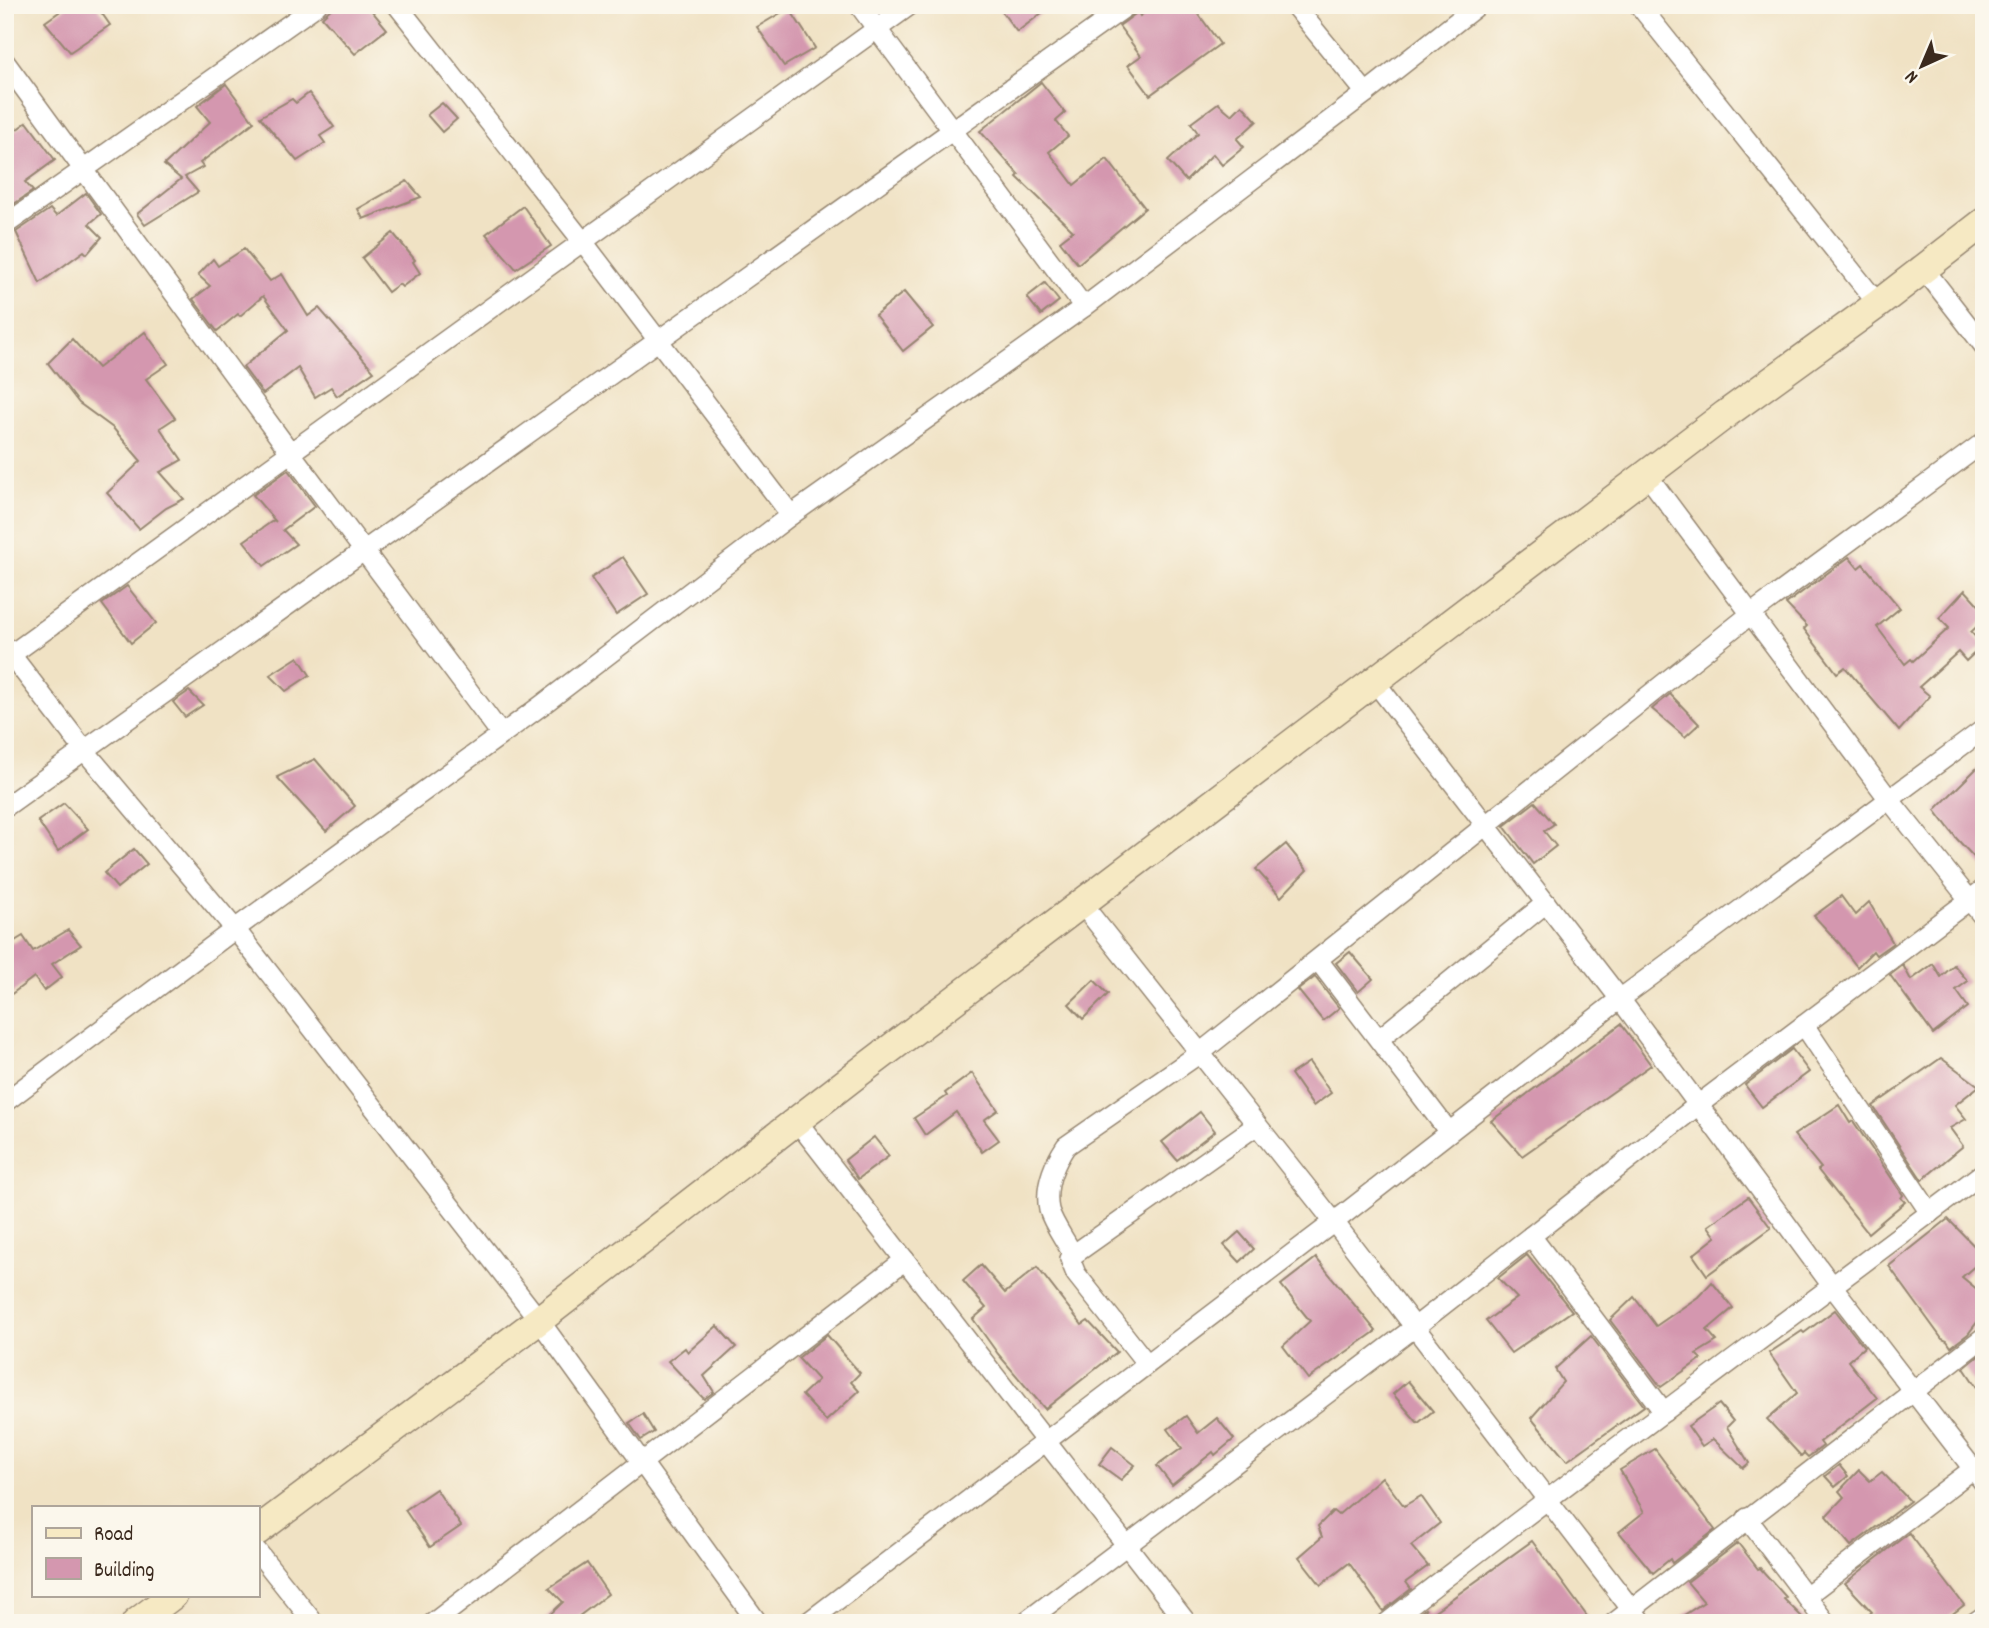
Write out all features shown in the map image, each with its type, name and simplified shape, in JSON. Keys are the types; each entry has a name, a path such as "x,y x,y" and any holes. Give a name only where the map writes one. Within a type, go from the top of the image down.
{"street":[{"path":"5,226 317,5"},
{"path":"397,5 584,243 791,516"},
{"path":"859,5 1084,307"},
{"path":"758,1623 539,1320 235,929 85,751 7,653 584,243 910,5"},
{"path":"5,807 1128,5"},
{"path":"1294,5 1366,93"},
{"path":"5,1102 791,516 1084,307 1478,5"},
{"path":"1639,5 1878,304"},
{"path":"5,62 290,452 501,734"},
{"path":"259,1530 539,1320 796,1121 1984,222"},
{"path":"1924,269 1984,346"},
{"path":"1073,1255 1049,1210 1053,1166 1066,1146 1200,1053 1751,614 1984,442"},
{"path":"1647,475 1888,798 1977,895 1984,918"},
{"path":"1376,681 1620,999 1833,1287 1978,1476 1806,1597"},
{"path":"807,1623 1334,1222 1620,999 1984,729"},
{"path":"1024,1623 1415,1327 1698,1105 1977,895"},
{"path":"1378,1039 1546,903"},
{"path":"1082,904 1334,1222 1637,1616"},
{"path":"1318,960 1449,1132"},
{"path":"1804,1025 1930,1213"},
{"path":"796,1121 1186,1623"},
{"path":"1147,1364 1076,1275 1070,1259 1257,1125"},
{"path":"1387,1623 1546,1498 1984,1172"},
{"path":"1531,1236 1664,1412"},
{"path":"433,1623 905,1260"},
{"path":"1614,1623 1637,1616 1747,1518 1984,1336"},
{"path":"1747,1518 1826,1623"},
{"path":"259,1554 314,1623"},
{"path":"136,1623 172,1596"},
{"path":"1974,1623 1984,1616"}],"building":[{"path":"69,5 96,5 110,25 70,52 45,22"},
{"path":"335,5 367,5 387,29 355,54 322,17"},
{"path":"997,5 1052,5 1017,32"},
{"path":"1155,5 1192,5 1220,44 1150,95 1128,65 1141,56 1119,26 1138,12 1140,16"},
{"path":"789,8 815,48 784,66 757,27"},
{"path":"1041,82 1065,113 1056,121 1068,136 1049,152 1074,185 1107,159 1145,208 1078,264 1060,241 1073,231 1017,177 1019,175 980,131"},
{"path":"226,84 254,122 200,163 203,167 185,177 198,192 145,225 137,214 181,179 164,165 210,122 197,106"},
{"path":"309,93 334,127 320,136 325,143 297,161 260,117 292,99 296,103"},
{"path":"442,103 457,119 442,132 427,115"},
{"path":"1218,103 1232,115 1242,105 1257,121 1237,139 1244,147 1222,165 1213,154 1186,181 1168,161 1198,133 1191,123"},
{"path":"27,122 55,160 25,182 33,191 5,210 5,138"},
{"path":"407,181 421,197 363,219 358,209"},
{"path":"86,193 101,214 89,224 102,237 87,254 84,251 40,283 16,232 50,209 56,216"},
{"path":"523,206 551,246 516,269 486,234"},
{"path":"393,233 415,260 413,262 420,273 402,287 399,284 388,292 362,258"},
{"path":"244,249 270,281 282,274 308,316 319,308 374,371 337,396 331,387 315,397 298,368 263,394 243,367 288,330 263,296 217,331 193,299 210,286 198,275 213,259 218,266"},
{"path":"1045,283 1059,301 1041,315 1027,297"},
{"path":"904,292 933,327 903,351 875,315"},
{"path":"145,332 168,364 146,379 175,418 160,428 182,460 160,472 184,499 166,508 139,529 107,493 141,461 113,428 79,403 48,363 72,339 98,368"},
{"path":"288,470 315,506 283,530 296,544 264,566 244,541 274,520 276,522 253,495"},
{"path":"623,557 648,594 616,615 591,578"},
{"path":"1849,557 1858,568 1863,564 1900,608 1877,627 1905,664 1911,659 1913,661 1949,628 1939,618 1965,590 1984,611 1984,620 1971,632 1983,645 1966,661 1958,652 1919,687 1930,696 1899,731 1845,667 1837,673 1804,629 1807,626 1786,604"},
{"path":"127,586 156,623 131,643 102,604"},
{"path":"298,657 310,675 286,691 270,675"},
{"path":"189,691 203,705 185,717 173,702"},
{"path":"1670,694 1699,724 1685,737 1652,709"},
{"path":"315,759 355,806 326,831 277,777"},
{"path":"1984,761 1984,868 1935,810"},
{"path":"1535,802 1554,824 1544,831 1556,846 1533,864 1504,826"},
{"path":"64,803 88,829 58,851 38,821"},
{"path":"1286,844 1307,870 1281,897 1256,869"},
{"path":"134,849 147,864 117,888 104,873"},
{"path":"1841,896 1855,915 1869,902 1893,943 1876,955 1873,951 1857,967 1814,916"},
{"path":"68,930 81,945 52,964 62,977 44,991 34,977 5,999 5,947 23,936 33,951"},
{"path":"1350,952 1373,979 1358,992 1336,963"},
{"path":"1933,964 1941,977 1954,965 1968,981 1956,990 1968,1007 1933,1034 1890,975 1903,965 1911,980"},
{"path":"1315,977 1339,1008 1323,1021 1298,990"},
{"path":"1094,980 1108,994 1083,1019 1069,1004"},
{"path":"1621,1024 1651,1065 1522,1156 1491,1121"},
{"path":"1792,1049 1809,1072 1762,1107 1745,1085"},
{"path":"1941,1058 1979,1086 1955,1105 1966,1119 1950,1128 1963,1146 1922,1180 1873,1106"},
{"path":"1309,1062 1331,1093 1313,1106 1291,1074"},
{"path":"972,1073 998,1110 984,1120 999,1140 982,1152 956,1112 925,1135 914,1118 947,1096 945,1093"},
{"path":"1839,1105 1850,1123 1853,1121 1905,1202 1868,1233 1794,1135"},
{"path":"1200,1112 1215,1131 1177,1160 1162,1142"},
{"path":"874,1137 889,1156 858,1179 845,1160"},
{"path":"1748,1197 1771,1228 1707,1275 1693,1255 1716,1237 1708,1226"},
{"path":"1948,1219 1984,1256 1962,1277 1984,1295 1984,1313 1968,1334 1951,1347 1942,1339 1889,1266"},
{"path":"1239,1232 1254,1249 1240,1262 1224,1245"},
{"path":"1527,1255 1572,1311 1511,1353 1486,1321 1517,1298 1498,1278"},
{"path":"1316,1258 1376,1331 1308,1379 1283,1346 1310,1321 1281,1285"},
{"path":"981,1265 1005,1293 1037,1267 1082,1325 1088,1321 1117,1352 1045,1409 998,1354 973,1319 986,1308 963,1281"},
{"path":"1712,1282 1733,1308 1707,1330 1717,1341 1696,1354 1701,1359 1661,1387 1610,1320 1634,1297 1656,1326 1698,1297"},
{"path":"1835,1310 1864,1347 1848,1361 1877,1398 1820,1442 1823,1446 1808,1457 1804,1453 1801,1456 1767,1419 1797,1393 1769,1353 1802,1331 1804,1333"},
{"path":"717,1326 736,1347 704,1376 714,1392 704,1399 668,1361 685,1348 688,1352"},
{"path":"827,1335 860,1373 851,1382 859,1391 826,1421 802,1395 818,1380 798,1358"},
{"path":"1591,1336 1644,1406 1567,1461 1531,1418 1563,1382 1555,1369"},
{"path":"1981,1354 1984,1358 1984,1398 1964,1368"},
{"path":"1408,1381 1433,1411 1418,1423 1393,1394"},
{"path":"1719,1404 1733,1421 1727,1427 1749,1463 1743,1468 1713,1439 1702,1446 1688,1426"},
{"path":"643,1414 654,1432 641,1440 629,1423"},
{"path":"1186,1416 1198,1433 1217,1418 1234,1439 1172,1485 1157,1466 1182,1448 1168,1429"},
{"path":"1112,1447 1135,1465 1121,1480 1099,1464"},
{"path":"1655,1449 1715,1530 1672,1563 1670,1559 1653,1573 1619,1532 1644,1512 1620,1470"},
{"path":"1839,1465 1848,1476 1835,1487 1825,1476"},
{"path":"1859,1470 1870,1481 1882,1472 1910,1501 1851,1546 1826,1516 1844,1497 1839,1491"},
{"path":"1382,1477 1404,1506 1421,1496 1440,1523 1411,1546 1428,1566 1406,1582 1411,1589 1383,1611 1349,1563 1321,1585 1299,1557 1322,1537 1318,1526 1333,1511 1338,1515"},
{"path":"436,1489 461,1526 430,1547 405,1510"},
{"path":"1909,1533 1964,1605 1941,1623 1859,1623 1872,1612 1845,1583"},
{"path":"1532,1541 1592,1623 1407,1623 1425,1609 1429,1615"},
{"path":"1738,1543 1758,1569 1760,1568 1786,1597 1784,1599 1808,1623 1672,1623 1704,1602 1687,1582"},
{"path":"587,1563 608,1594 570,1623 541,1623 563,1602 549,1588"}]}
